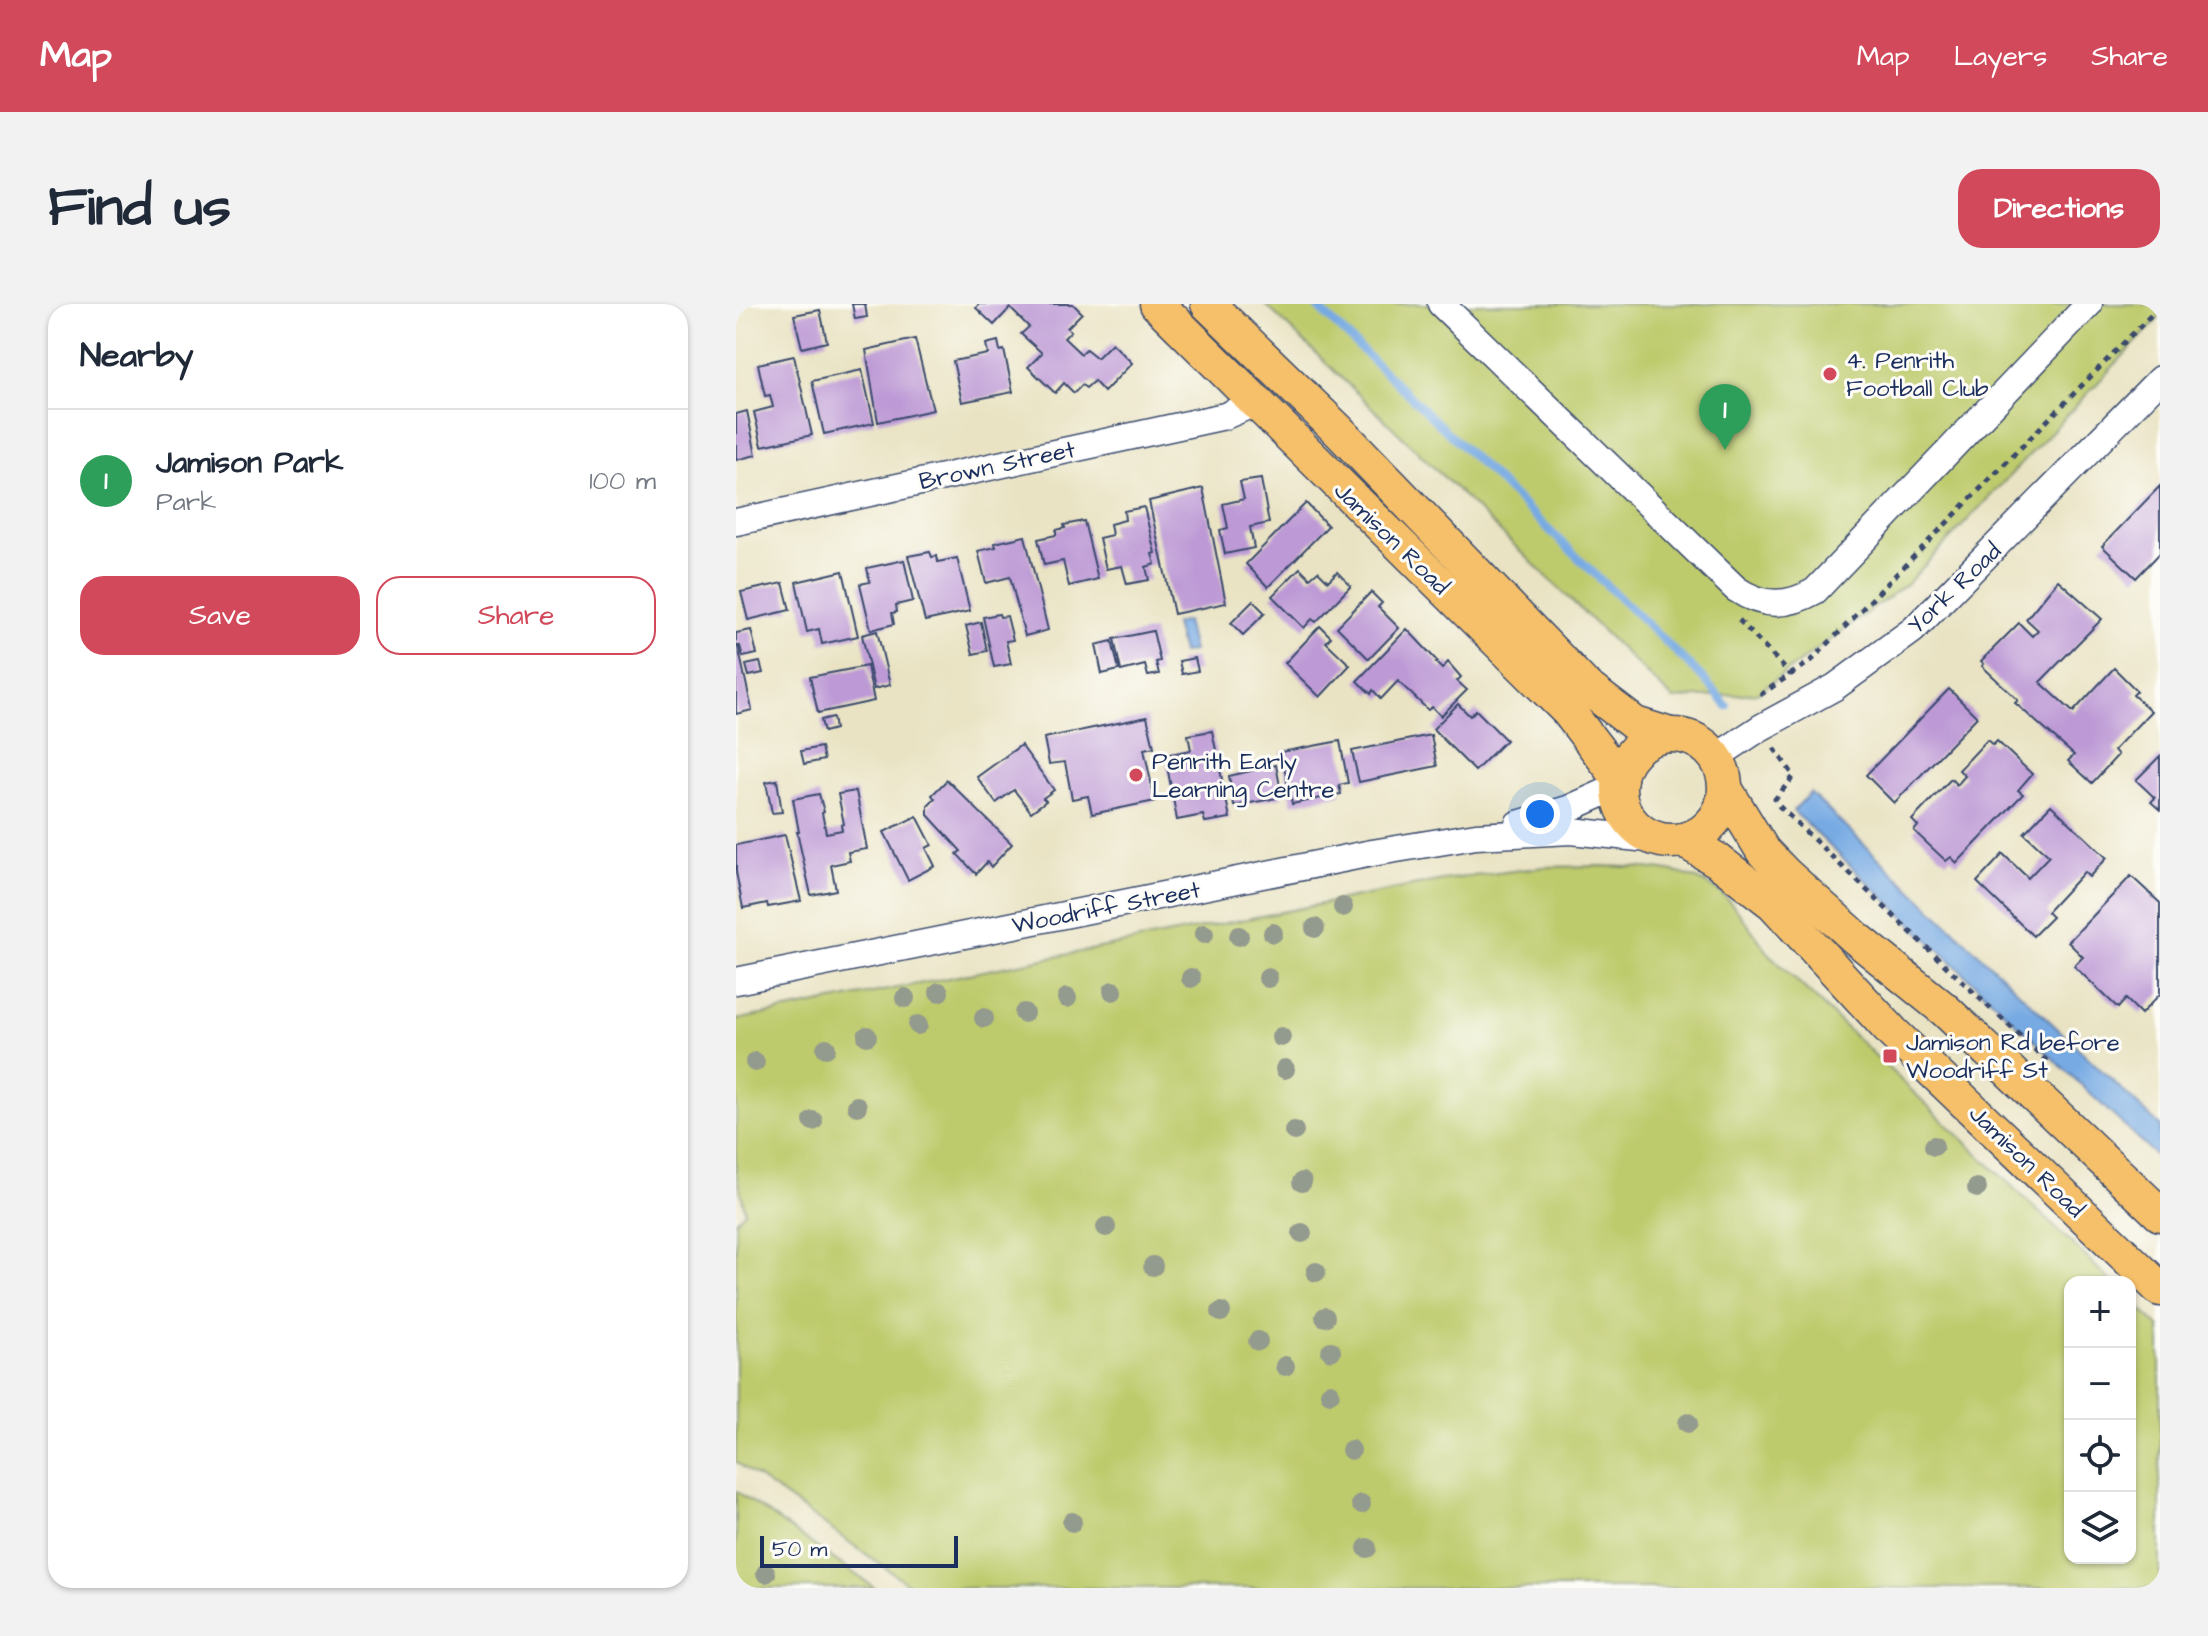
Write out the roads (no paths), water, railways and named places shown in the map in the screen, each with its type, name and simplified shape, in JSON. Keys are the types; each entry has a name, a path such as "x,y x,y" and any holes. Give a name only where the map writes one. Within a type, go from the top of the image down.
{"main road":[{"name":"Jamison Road","path":"1157,304 1568,711 1599,748 1619,783"},
{"name":"Jamison Road","path":"1208,304 1339,431 1584,685 1635,724 1670,735"},
{"path":"1726,790 1720,812 1709,827 1694,837 1670,840 1641,831 1628,818 1620,801 1619,783 1628,758 1653,738 1670,735 1687,737 1703,744 1722,767 1726,790 1763,851 1785,874 1856,938 1945,1010 2160,1214"},
{"name":"Jamison Road","path":"1670,840 1717,860 1773,903 1893,1033 2160,1289"}],"street":[{"path":"1441,304 1736,589 1762,603 1775,604 1789,603 1815,591 2089,304"},
{"name":"York Road","path":"1716,757 1760,728 1835,687 1913,630 2160,379"},
{"name":"Brown Street","path":"736,522 1225,416 1255,403"},
{"name":"Woodriff Street","path":"1476,836 1568,809 1619,783"},
{"name":"Woodriff Street","path":"736,981 1372,853 1476,836 1571,831 1670,840"}],"water":[{"path":"1186,621 1193,651 1182,653 1175,624"},
{"path":"1810,793 2160,1126 2160,1160 1793,811"}],"waterway":[{"path":"1314,304 1703,678 1727,706"}],"place":[{"name":"4. Penrith Football Club","path":"1830,374"},
{"name":"Jamison Park","path":"1725,450"},
{"name":"Penrith Early Learning Centre","path":"1136,775"},
{"name":"Jamison Rd before Woodriff St","path":"1890,1056"}]}
